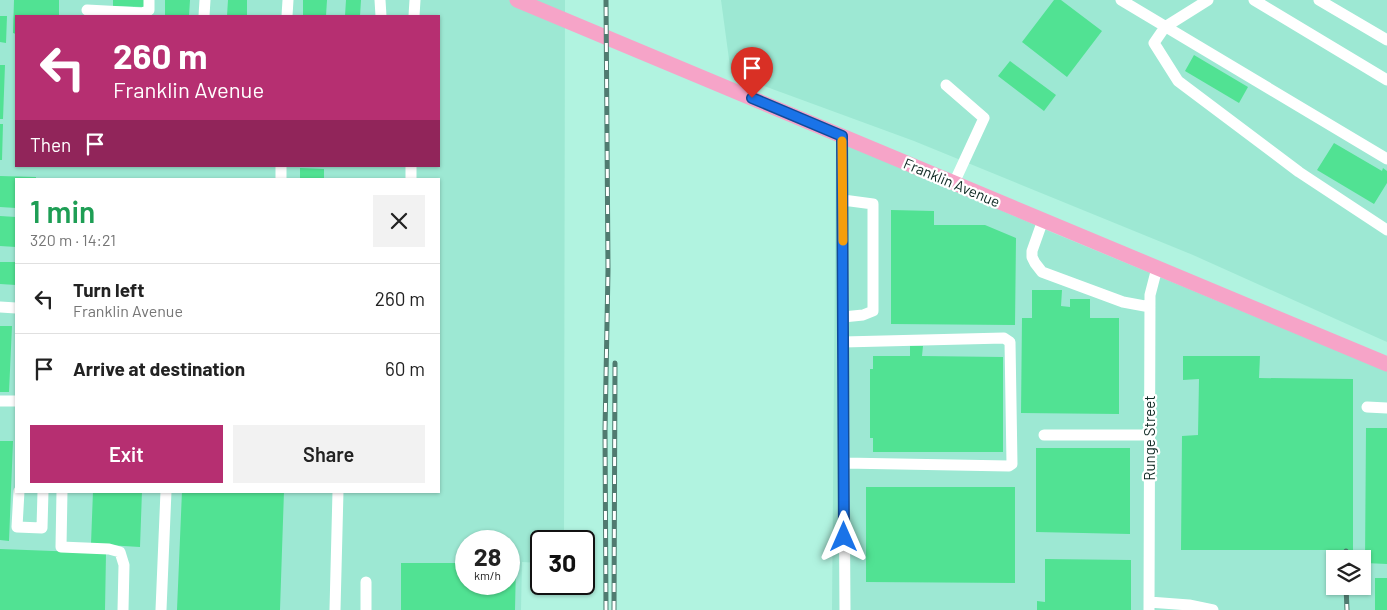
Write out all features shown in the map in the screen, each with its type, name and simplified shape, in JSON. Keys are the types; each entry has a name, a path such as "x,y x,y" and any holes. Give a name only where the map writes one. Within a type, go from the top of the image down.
{"main road":[{"name":"Franklin Avenue","path":"517,0 1387,364"}],"street":[{"path":"87,9 143,13 149,10 149,0"},
{"path":"204,15 205,0"},
{"path":"287,15 288,0"},
{"path":"380,0 381,15"},
{"path":"414,15 415,0"},
{"path":"1121,0 1387,159"},
{"path":"1208,0 1165,27 1154,43 1178,80 1303,174 1387,230"},
{"path":"1254,0 1387,80"},
{"path":"1319,0 1387,40"},
{"path":"946,85 984,118 954,182"},
{"path":"842,136 845,610"},
{"path":"843,200 873,204 873,312 843,317"},
{"path":"1043,220 1032,251 1032,257 1042,272 1124,302 1150,307"},
{"name":"Runge Street","path":"1149,606 1150,307 1153,280 1157,268"},
{"path":"0,307 15,308"},
{"path":"843,342 1004,338 1010,342 1012,411 1012,464 1009,466 844,463"},
{"path":"0,401 15,402"},
{"path":"1367,407 1387,408"},
{"path":"1044,435 1150,435"},
{"path":"19,493 17,527 42,528 43,493"},
{"path":"62,493 61,547 109,549 120,552 124,565 123,610"},
{"path":"161,610 166,493"},
{"path":"335,610 338,493"},
{"path":"366,582 366,610"},
{"path":"1149,606 1164,603 1190,604 1213,610"}],"shaded area":[{"path":"0,0 565,0 564,530 530,530 530,562 522,562 521,610 0,610"},
{"path":"721,0 1387,0 1387,342 1193,255 914,141 731,74"},
{"path":"836,139 1051,232 1387,371 1387,610 832,610"}],"building":[{"path":"14,0 59,0 59,15 15,15 15,34 13,33"},
{"path":"113,0 145,0 144,7 113,6"},
{"path":"165,0 190,0 189,15 165,15"},
{"path":"228,0 247,0 247,15 227,15"},
{"path":"303,0 327,0 326,15 303,15"},
{"path":"346,0 361,0 360,15 345,15"},
{"path":"1054,0 1061,0 1102,31 1067,77 1022,42"},
{"path":"0,16 7,16 6,43 0,42"},
{"path":"1194,55 1248,87 1239,103 1185,71"},
{"path":"1010,61 1056,95 1044,111 998,76"},
{"path":"0,65 5,65 3,119 0,119"},
{"path":"0,124 3,124 2,160 0,160"},
{"path":"1334,143 1382,171 1383,168 1387,171 1387,183 1374,204 1317,170"},
{"path":"300,168 324,169 324,178 300,178"},
{"path":"0,176 36,177 15,178 15,208 0,207"},
{"path":"891,210 934,211 934,225 985,225 1016,238 1015,325 891,324"},
{"path":"0,216 15,217 15,247 0,246"},
{"path":"0,262 15,262 15,285 0,284"},
{"path":"1032,290 1062,290 1061,306 1070,307 1070,299 1090,299 1090,318 1119,318 1119,414 1021,413 1022,318 1032,318"},
{"path":"0,326 12,326 9,392 0,392"},
{"path":"910,346 923,346 922,356 1003,357 1003,452 873,452 873,438 870,438 870,369 873,369 873,356 910,356"},
{"path":"1183,356 1260,356 1259,378 1353,379 1353,550 1181,550 1182,436 1198,435 1199,379 1183,380"},
{"path":"1366,428 1387,428 1387,564 1371,563 1371,550 1365,550"},
{"path":"0,441 13,441 9,541 0,540"},
{"path":"1036,448 1130,448 1130,534 1036,532"},
{"path":"866,487 1015,487 1015,583 866,582"},
{"path":"93,493 142,493 140,547 91,544"},
{"path":"182,493 284,493 280,610 177,610"},
{"path":"0,549 106,553 105,610 0,610"},
{"path":"1045,559 1131,560 1131,610 1037,610 1037,601 1045,602"},
{"path":"401,563 455,563 455,595 515,595 515,610 401,610"},
{"path":"1375,578 1387,578 1387,610 1375,610"}],"railway":[{"path":"606,0 608,270 605,431 606,610"},
{"path":"614,610 615,363"},
{"path":"1346,595 1347,610"}],"slow traffic":[{"path":"842,141 843,241"}],"route":[{"path":"752,98 842,136 844,537"}]}
